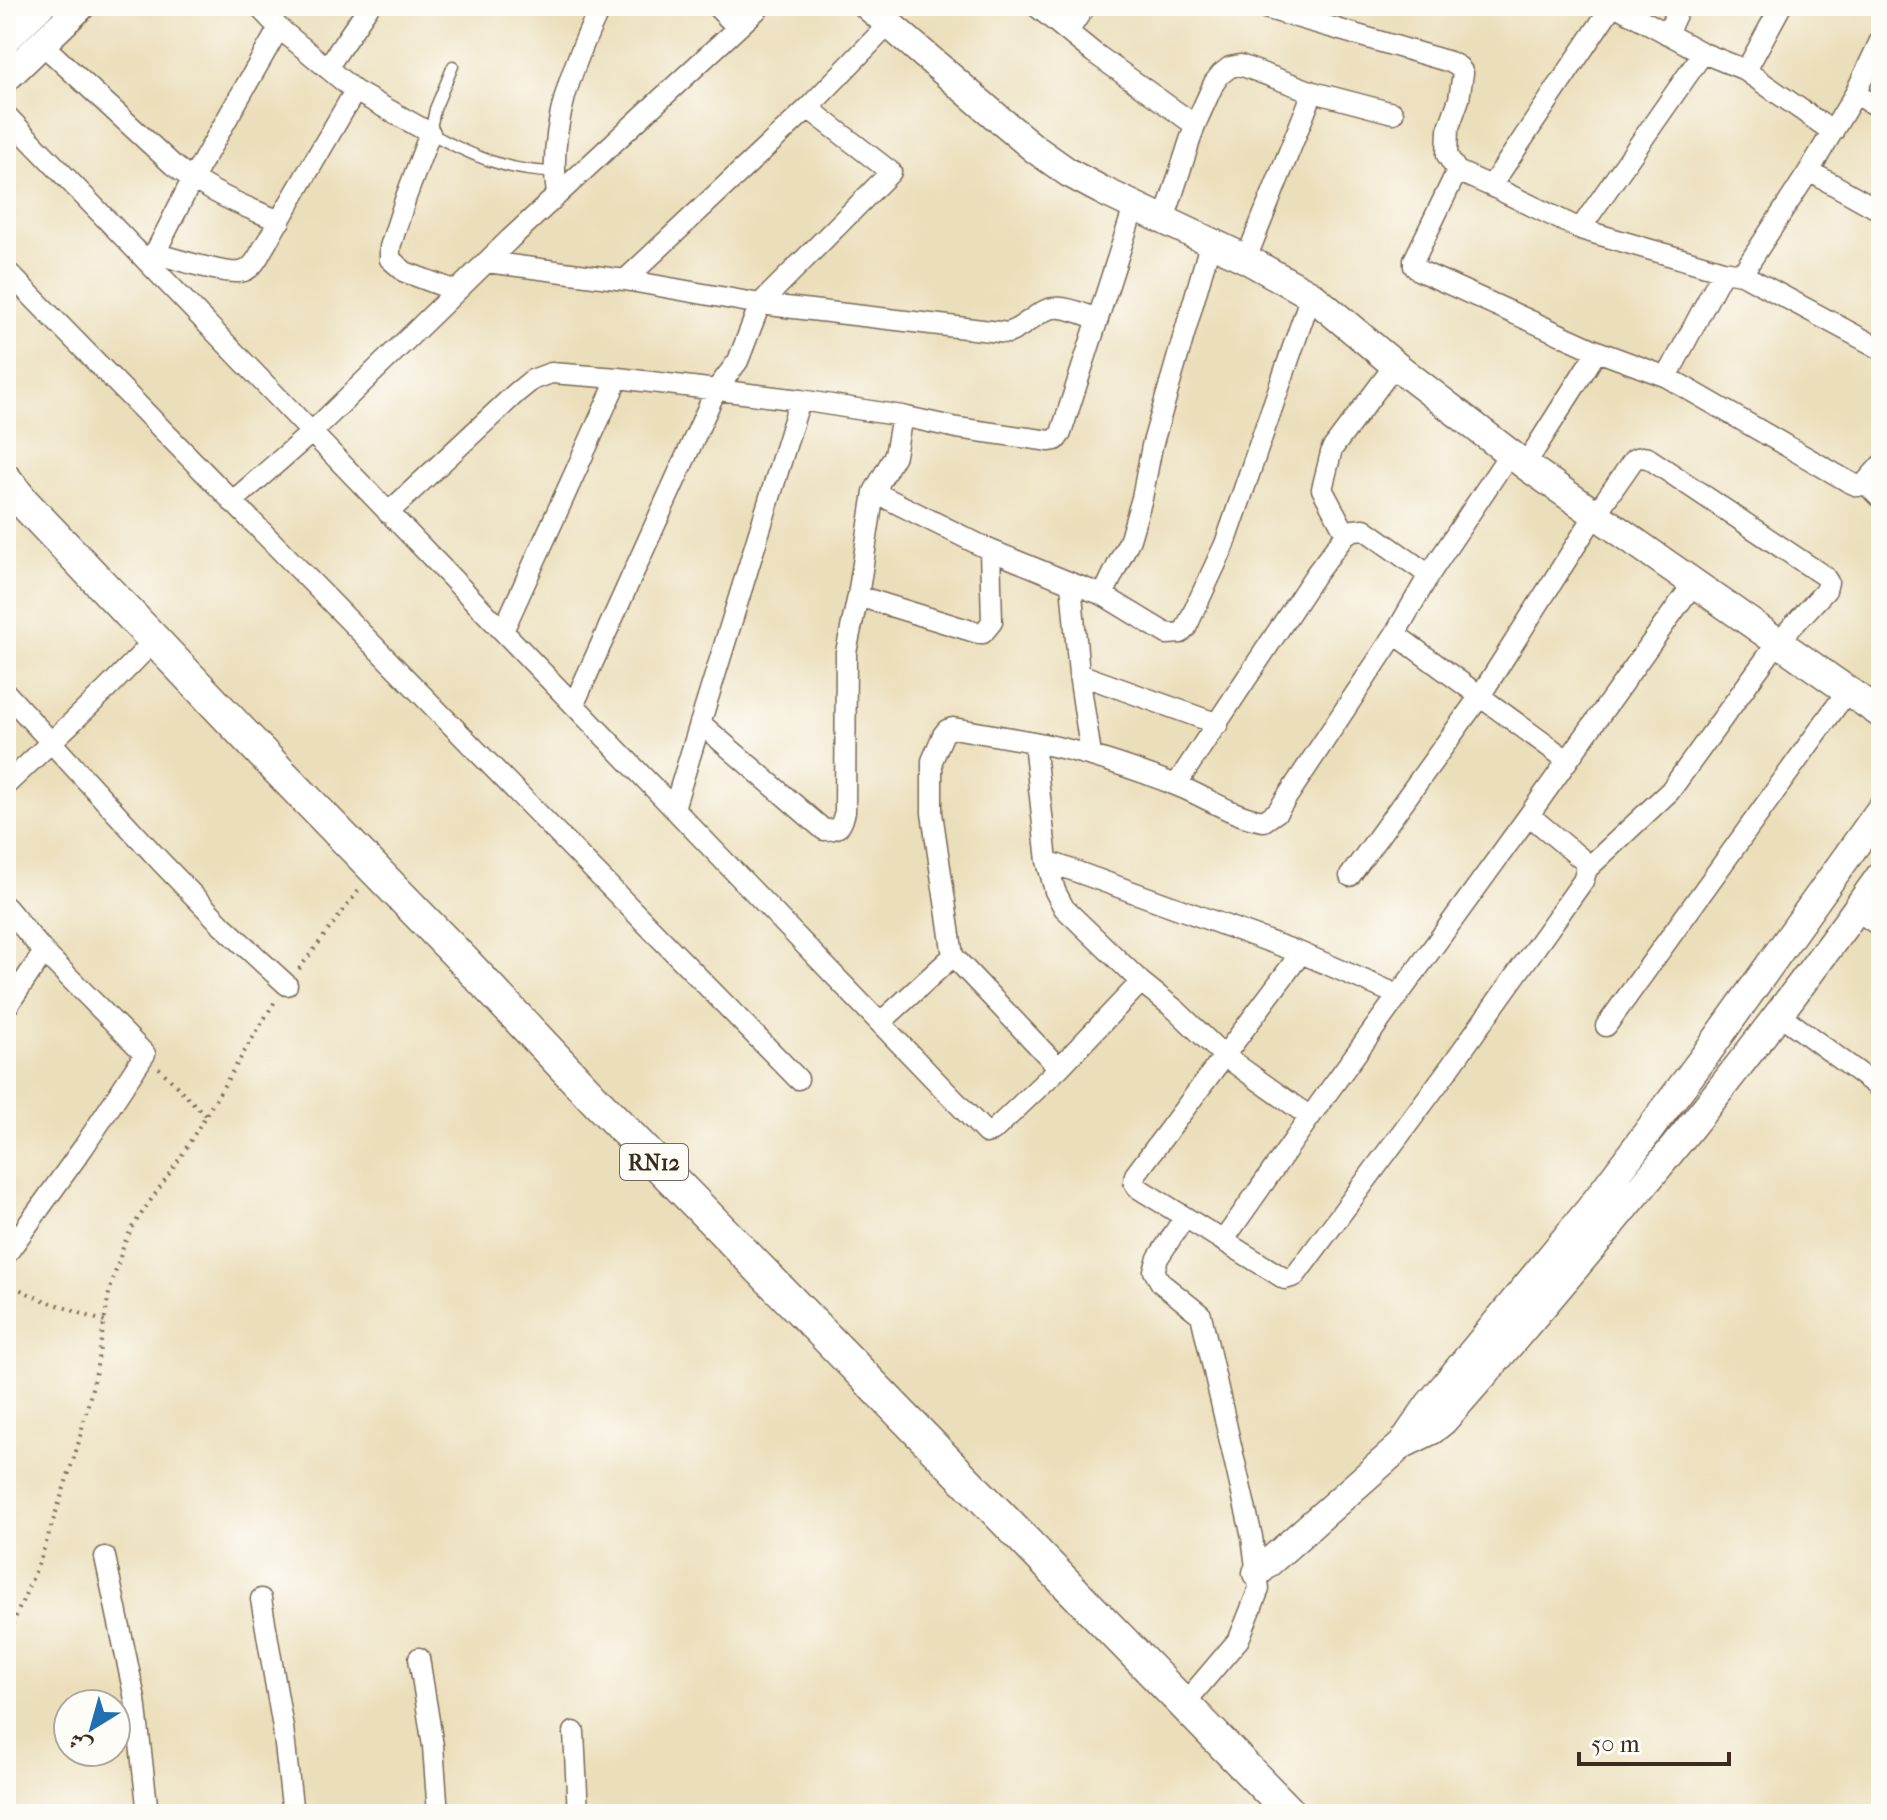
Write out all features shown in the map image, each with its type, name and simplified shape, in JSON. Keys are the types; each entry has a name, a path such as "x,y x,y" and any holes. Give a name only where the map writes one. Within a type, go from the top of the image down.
{"main road":[{"name":"RN12","path":"12,491 665,1173 1291,1814"}],"street":[{"path":"6,39 40,6"},
{"path":"6,78 81,6"},
{"path":"258,6 279,28 355,91 430,133 390,247 390,259 405,272 456,291"},
{"path":"327,68 369,6"},
{"path":"557,194 554,172 565,98 601,6"},
{"path":"716,6 737,27"},
{"path":"232,502 311,433 557,194 761,6"},
{"path":"1036,6 1094,53 1195,125"},
{"path":"1068,32 1085,6"},
{"path":"1258,6 1459,67 1463,73 1463,84 1448,130 1447,155 1457,171 1580,229 1733,273 1881,349"},
{"path":"1491,186 1614,6 1703,53 1743,69 1833,132"},
{"path":"1667,34 1680,6"},
{"path":"1743,69 1749,65 1781,6"},
{"path":"625,280 808,108 878,15 1035,149 1069,173 1134,207 1211,241 1311,295 1395,365 1517,459 1881,714"},
{"path":"151,259 192,180 279,28"},
{"path":"1667,377 1733,273 1809,171 1855,94 1881,39"},
{"path":"42,44 192,180 280,221"},
{"path":"1580,229 1703,53"},
{"path":"1164,220 1195,125 1214,83 1230,67 1240,65 1313,92 1393,113"},
{"path":"151,259 231,273 245,271 255,262 355,91"},
{"path":"1246,259 1313,92"},
{"path":"1855,94 1881,108"},
{"path":"574,704 716,390 738,361 760,304 891,172 808,108"},
{"path":"6,115 151,259 311,433 986,1133 993,1131 1059,1068 1141,982"},
{"path":"1457,171 1414,260 1414,266 1420,271 1597,351 1667,377 1858,486 1865,483 1881,465"},
{"path":"1809,171 1881,211"},
{"path":"388,513 532,380 551,373 800,400 957,428 1056,440 1061,433 1134,207"},
{"path":"1103,595 1130,539 1152,446 1211,241"},
{"path":"486,262 625,280 760,304 1008,333 1018,330 1048,309 1057,307 1098,319"},
{"path":"6,270 798,1079"},
{"path":"874,492 990,550 1103,595 1167,634 1181,633 1225,544 1311,295"},
{"path":"1059,1068 953,956 932,813 932,761 943,735 953,728 1091,755 1176,785 1250,819 1264,821 1271,817 1395,634 1429,575 1597,351"},
{"path":"1346,534 1322,489 1332,449 1395,365"},
{"path":"503,631 618,378"},
{"path":"674,808 800,400"},
{"path":"700,723 824,830 833,830 841,825 845,812 846,652 874,492 895,455 902,416"},
{"path":"1301,953 1135,1175 1134,1182 1138,1188 1184,1218 1285,1279 1295,1276 1448,1070 1583,881 1587,869 1670,791 1778,642 1826,590 1828,582 1824,576 1648,458 1634,459 1480,696 1350,876"},
{"path":"1865,483 1881,499"},
{"path":"1176,785 1315,575 1346,534 1364,529 1429,575"},
{"path":"858,596 983,633 992,622 990,550"},
{"path":"1071,583 1079,674 1091,755"},
{"path":"1223,1241 1693,584"},
{"path":"1395,634 1567,760"},
{"path":"6,785 154,641"},
{"path":"1079,674 1218,724"},
{"path":"1606,1026 1848,690"},
{"path":"6,693 161,862 223,926 287,985"},
{"path":"1034,742 1047,861 1055,891 1064,908 1223,1055 1310,1117"},
{"path":"1257,1573 1403,1444 1429,1405 1590,1209 1676,1095 1881,809"},
{"path":"1529,815 1584,861 1587,869"},
{"path":"1047,861 1301,953 1398,995"},
{"path":"1403,1444 1443,1421 1533,1319 1779,1014 1881,875"},
{"path":"6,907 44,952 145,1054 83,1148 6,1255"},
{"path":"1856,910 1881,927"},
{"path":"6,1008 44,952"},
{"path":"880,1023 953,956"},
{"path":"1779,1014 1881,1089"},
{"path":"1184,1218 1158,1258 1154,1271 1161,1283 1201,1315 1252,1537 1259,1589 1239,1639 1184,1704"},
{"path":"105,1557 135,1699 148,1814"},
{"path":"261,1599 283,1728 293,1814"},
{"path":"419,1658 433,1746 438,1814"},
{"path":"574,1732 578,1814"}],"lane":[{"path":"453,66 435,109 430,133 464,152 502,166 554,172"}],"path":[{"path":"6,1639 41,1558 78,1445 93,1387 109,1293 124,1244 268,1012 375,869"},
{"path":"145,1054 205,1115"},
{"path":"6,1283 105,1322"}]}
